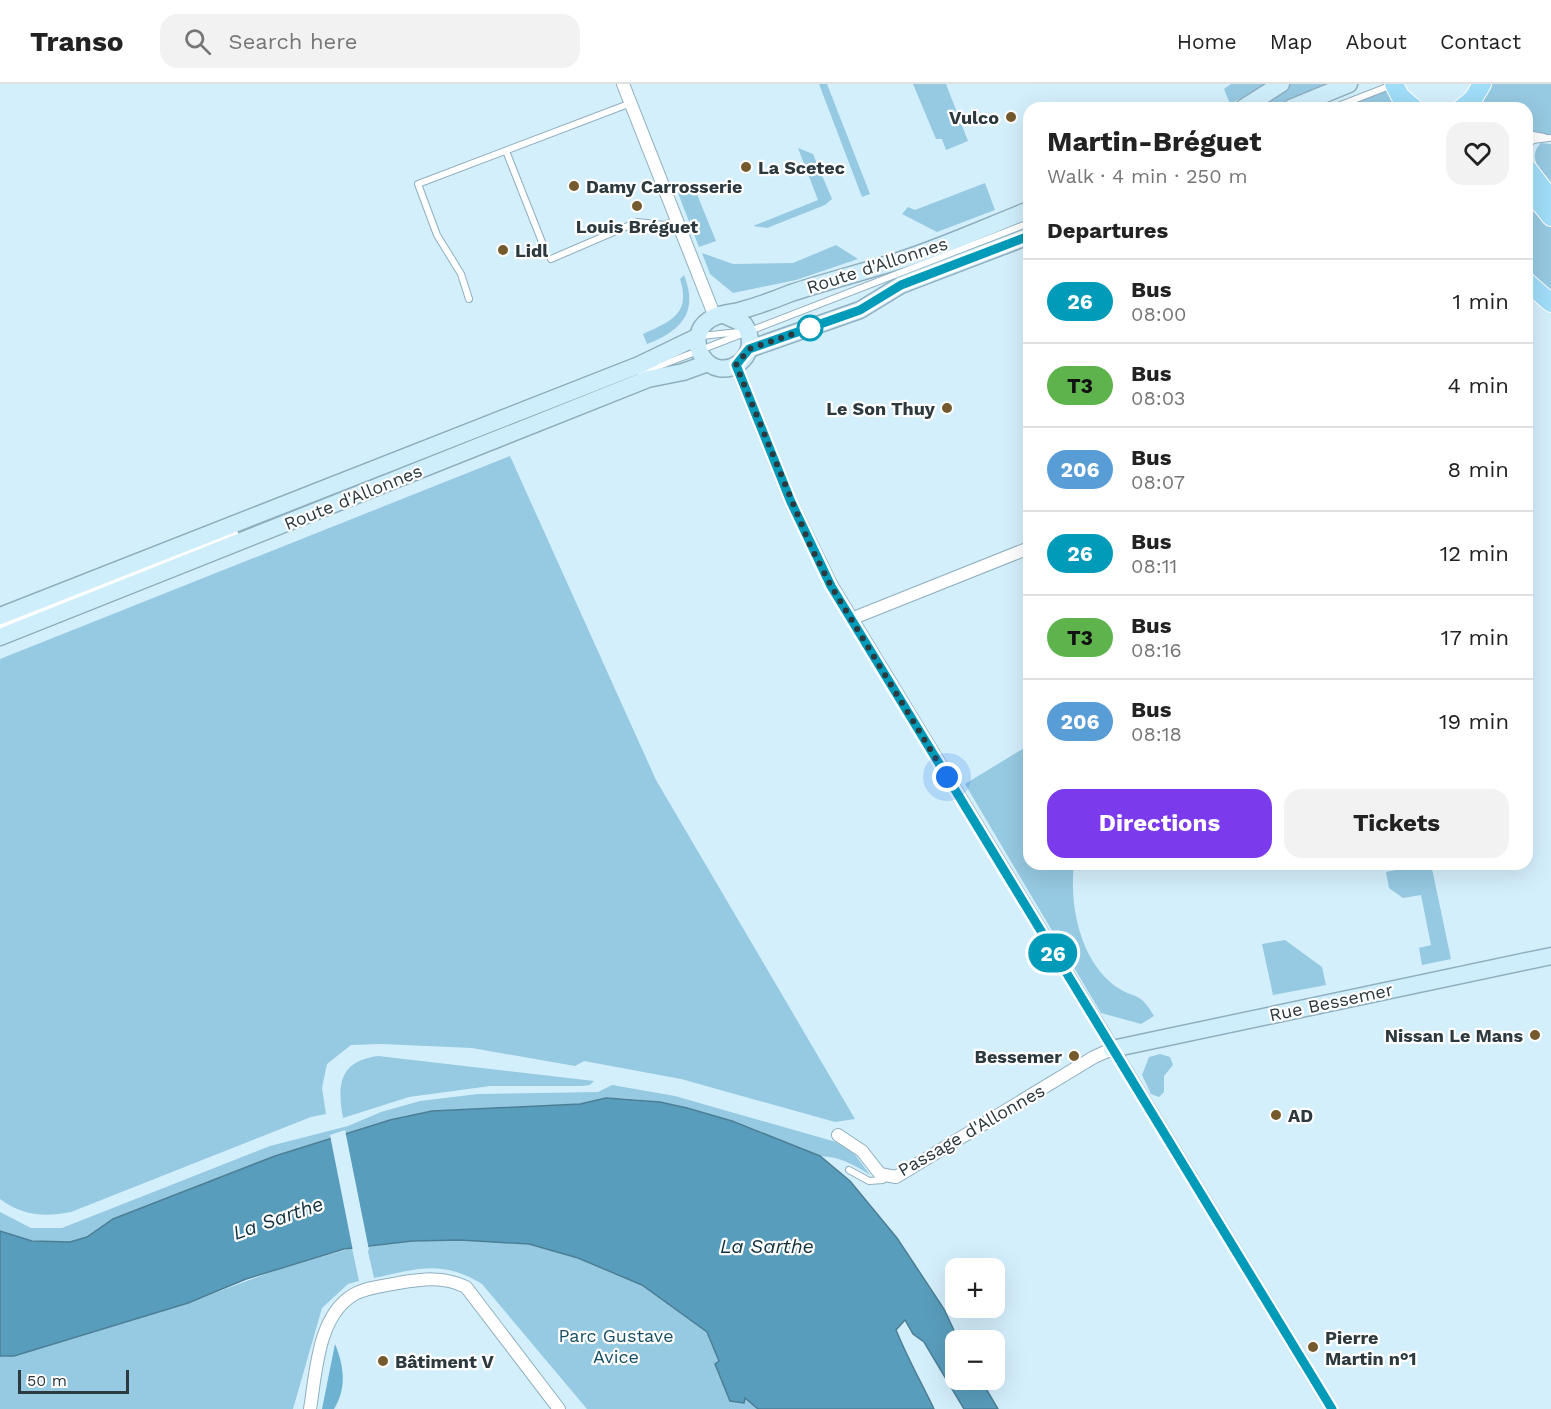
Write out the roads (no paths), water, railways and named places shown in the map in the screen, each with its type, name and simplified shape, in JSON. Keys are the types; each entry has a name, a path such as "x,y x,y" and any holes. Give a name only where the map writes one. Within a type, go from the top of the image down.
{"main road":[{"path":"1252,102 1281,84"},
{"path":"1306,102 1349,84"},
{"path":"1394,84 1404,102"},
{"path":"1469,102 1482,84"},
{"path":"1482,84 1484,102"},
{"path":"1533,176 1551,199"},
{"path":"1533,194 1551,217"},
{"name":"Route d'Allonnes","path":"0,637 648,379 683,372 701,350 703,324 719,316 846,274 900,260 1023,212"},
{"name":"Route d'Allonnes","path":"749,349 860,310 901,285 1023,238"},
{"path":"1533,287 1551,303"},
{"path":"719,316 738,319 748,330 749,349 736,365"},
{"name":"Route d'Allonnes","path":"701,350 721,368 736,365"},
{"name":"Route d'Allonnes","path":"0,616 639,365 701,350"},
{"name":"Rue Bessemer","path":"1112,1050 1551,956"}],"street":[{"path":"623,84 677,220 719,316"},
{"path":"736,365 810,545 851,619 1332,1409"},
{"path":"851,619 1023,550"},
{"name":"Passage d'Allonnes","path":"838,1135 862,1151 880,1174 886,1177 896,1177 1094,1057 1112,1050"},
{"path":"310,1409 318,1361 334,1313 354,1295 371,1288 426,1278 454,1281 466,1287 559,1409"}],"lane":[{"path":"1348,102 1394,84"},
{"path":"469,298 460,274 437,235 418,184 631,104"},
{"path":"1533,135 1550,138"},
{"path":"1533,140 1550,138"},
{"path":"506,151 542,242"},
{"path":"1533,166 1551,192"},
{"path":"551,259 637,222 665,225 677,220"},
{"path":"0,626 748,330 1023,225"},
{"path":"701,350 748,330"},
{"path":"849,1170 869,1181 883,1180 886,1177"}],"water":[{"name":"La Sarthe","path":"606,1098 660,1102 687,1108 732,1121 820,1156 850,1181 897,1238 944,1309 945,1318 948,1318 954,1330 945,1330 945,1377 924,1342 913,1334 905,1320 896,1330 934,1409 758,1409 745,1398 744,1403 730,1401 715,1364 719,1361 707,1332 642,1285 578,1258 529,1244 460,1240 412,1241 344,1249 246,1279 188,1303 14,1356 0,1356 0,1231 32,1241 70,1242 87,1237 113,1219 275,1156 390,1120 432,1111 580,1104"},
{"name":"La Sarthe","path":"953,1390 987,1390 998,1409 964,1409"}],"place":[{"name":"Vulco","path":"1011,117"},
{"name":"La Scetec","path":"746,167"},
{"name":"Damy Carrosserie","path":"574,186"},
{"name":"Louis Bréguet","path":"637,206"},
{"name":"Lidl","path":"503,250"},
{"name":"Le Son Thuy","path":"947,408"},
{"name":"Nissan Le Mans","path":"1535,1035"},
{"name":"Bessemer","path":"1074,1056"},
{"name":"AD","path":"1276,1115"},
{"name":"Pierre Martin n°1","path":"1313,1347"},
{"name":"Bâtiment V","path":"383,1361"}],"park label":[{"name":"Parc Gustave Avice","path":"616,1345"}]}
